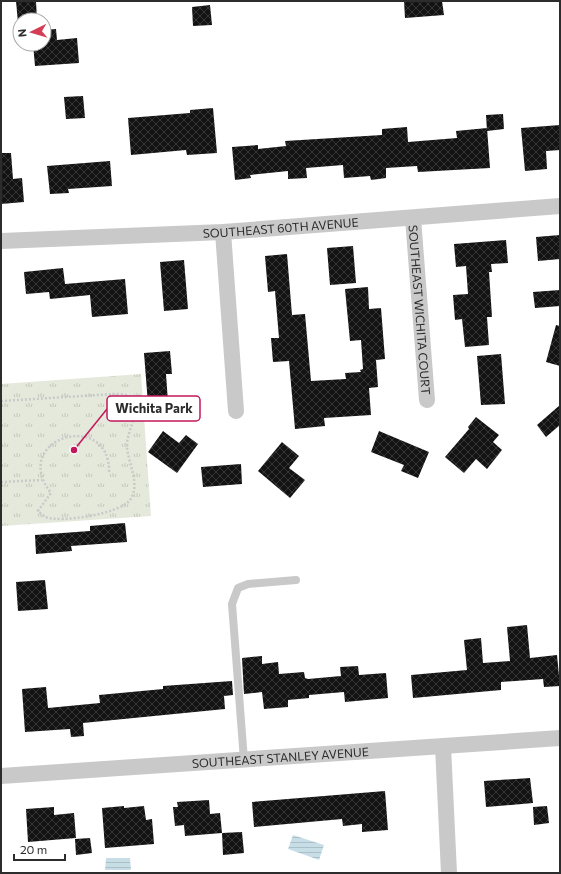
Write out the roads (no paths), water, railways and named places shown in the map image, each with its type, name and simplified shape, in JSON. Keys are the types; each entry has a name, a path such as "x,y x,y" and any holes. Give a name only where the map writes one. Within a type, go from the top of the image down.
{"street":[{"name":"SOUTHEAST 60TH AVENUE","path":"1,241 223,232 560,206"},
{"name":"SOUTHEAST WICHITA COURT","path":"413,218 427,400"},
{"path":"223,232 236,411"},
{"name":"SOUTHEAST STANLEY AVENUE","path":"1,776 560,738"},
{"path":"443,746 449,873"}],"lane":[{"path":"244,760 232,604 234,595 238,588 248,584 296,580"}],"water":[{"path":"293,835 324,845 319,860 288,849"},
{"path":"106,858 130,858 131,870 105,870"}],"place":[{"name":"Wichita Park","path":"74,450"}]}
